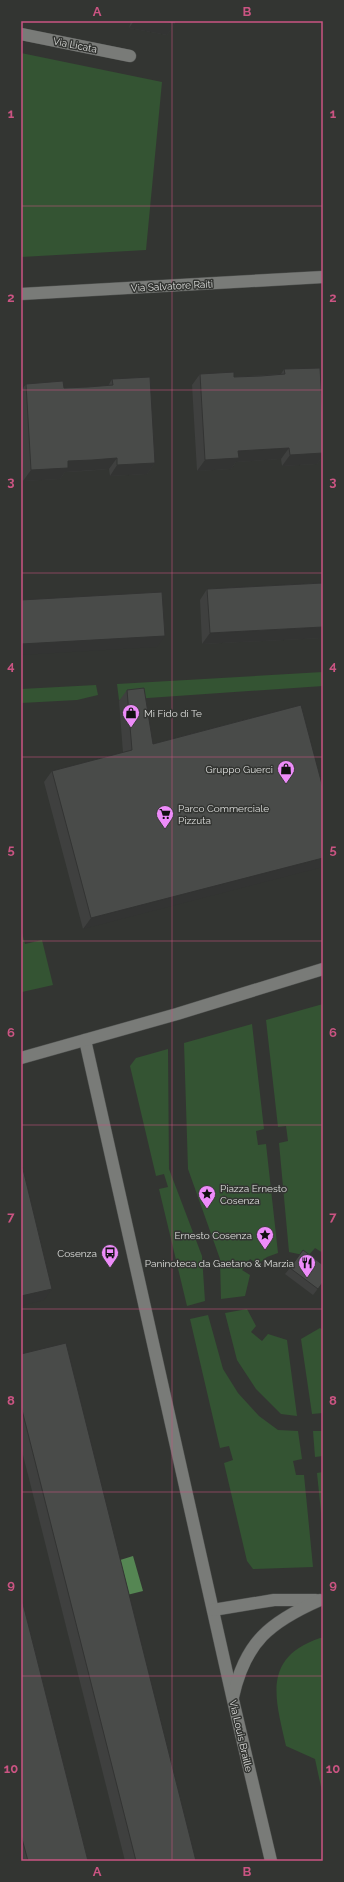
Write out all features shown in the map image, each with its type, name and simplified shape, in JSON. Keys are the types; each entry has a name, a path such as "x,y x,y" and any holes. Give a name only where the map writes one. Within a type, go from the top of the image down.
{"street":[{"name":"Via Licata","path":"21,34 130,56"},
{"name":"Via Salvatore Raiti","path":"21,294 323,277"},
{"path":"21,1058 323,969"},
{"name":"Via Louis Braille","path":"85,1040 233,1700 271,1861"},
{"path":"213,1610 274,1600 321,1600"},
{"path":"233,1700 238,1677 247,1655 262,1636 274,1625 293,1612 321,1600"}],"shaded area":[{"path":"21,53 162,82 146,250 21,257"},
{"path":"323,672 323,686 119,700 117,684"},
{"path":"96,685 98,695 77,700 21,703 21,689"},
{"path":"21,929 25,944 42,940 53,985 22,992"},
{"path":"323,1004 323,1253 315,1248 308,1256 289,1252 279,1143 288,1141 286,1126 278,1127 266,1020"},
{"path":"252,1024 264,1129 256,1131 258,1145 266,1144 278,1253 267,1257 258,1264 250,1259 242,1270 250,1275 245,1296 221,1299 220,1259 188,1169 184,1043"},
{"path":"168,1049 169,1169 202,1256 205,1301 187,1306 159,1189 168,1187 164,1174 156,1176 130,1066 136,1058"},
{"path":"247,1309 256,1326 251,1332 262,1341 268,1334 287,1340 297,1416 281,1414 256,1389 237,1360 225,1313"},
{"path":"208,1315 223,1369 238,1393 259,1416 278,1430 298,1431 302,1459 293,1461 296,1475 304,1475 313,1567 253,1569 247,1561 224,1463 233,1460 229,1446 220,1448 190,1319"},
{"path":"320,1328 323,1330 323,1413 312,1414 301,1339"},
{"path":"313,1431 323,1431 323,1456 315,1457"},
{"path":"323,1472 323,1532 317,1473"},
{"path":"133,1556 143,1591 127,1595 117,1561"},
{"path":"323,1638 323,1796 315,1759 286,1746 277,1696 277,1682 281,1668 289,1657 301,1646"}],"building":[{"path":"159,21 176,21 175,24"},
{"path":"320,368 323,453 290,455 289,448 238,451 239,458 205,460 200,374 234,372 234,377 261,376 285,374 284,369"},
{"path":"150,377 155,463 117,465 117,458 68,461 68,468 31,470 26,384 63,381 64,388 88,387 113,385 112,379"},
{"path":"323,583 323,627 210,633 207,589"},
{"path":"162,592 165,636 21,644 21,600"},
{"path":"144,688 153,744 301,705 323,788 323,858 91,918 52,771 132,750 127,690"},
{"path":"21,1165 52,1289 21,1296"},
{"name":"Paninoteca da Gaetano & Marzia","path":"303,1250 323,1265 323,1282 318,1289 290,1268"},
{"path":"66,1343 196,1861 136,1861 21,1406 21,1354"},
{"path":"21,1596 88,1861 28,1861 21,1835"}],"place":[{"name":"Mi Fido di Te","path":"131,728"},
{"name":"Gruppo Guerci","path":"286,784"},
{"name":"Parco Commerciale Pizzuta","path":"165,829"},
{"name":"Piazza Ernesto Cosenza","path":"207,1209"},
{"name":"Ernesto Cosenza","path":"265,1250"},
{"name":"Cosenza","path":"110,1268"},
{"name":"Paninoteca da Gaetano & Marzia","path":"307,1278"}]}
